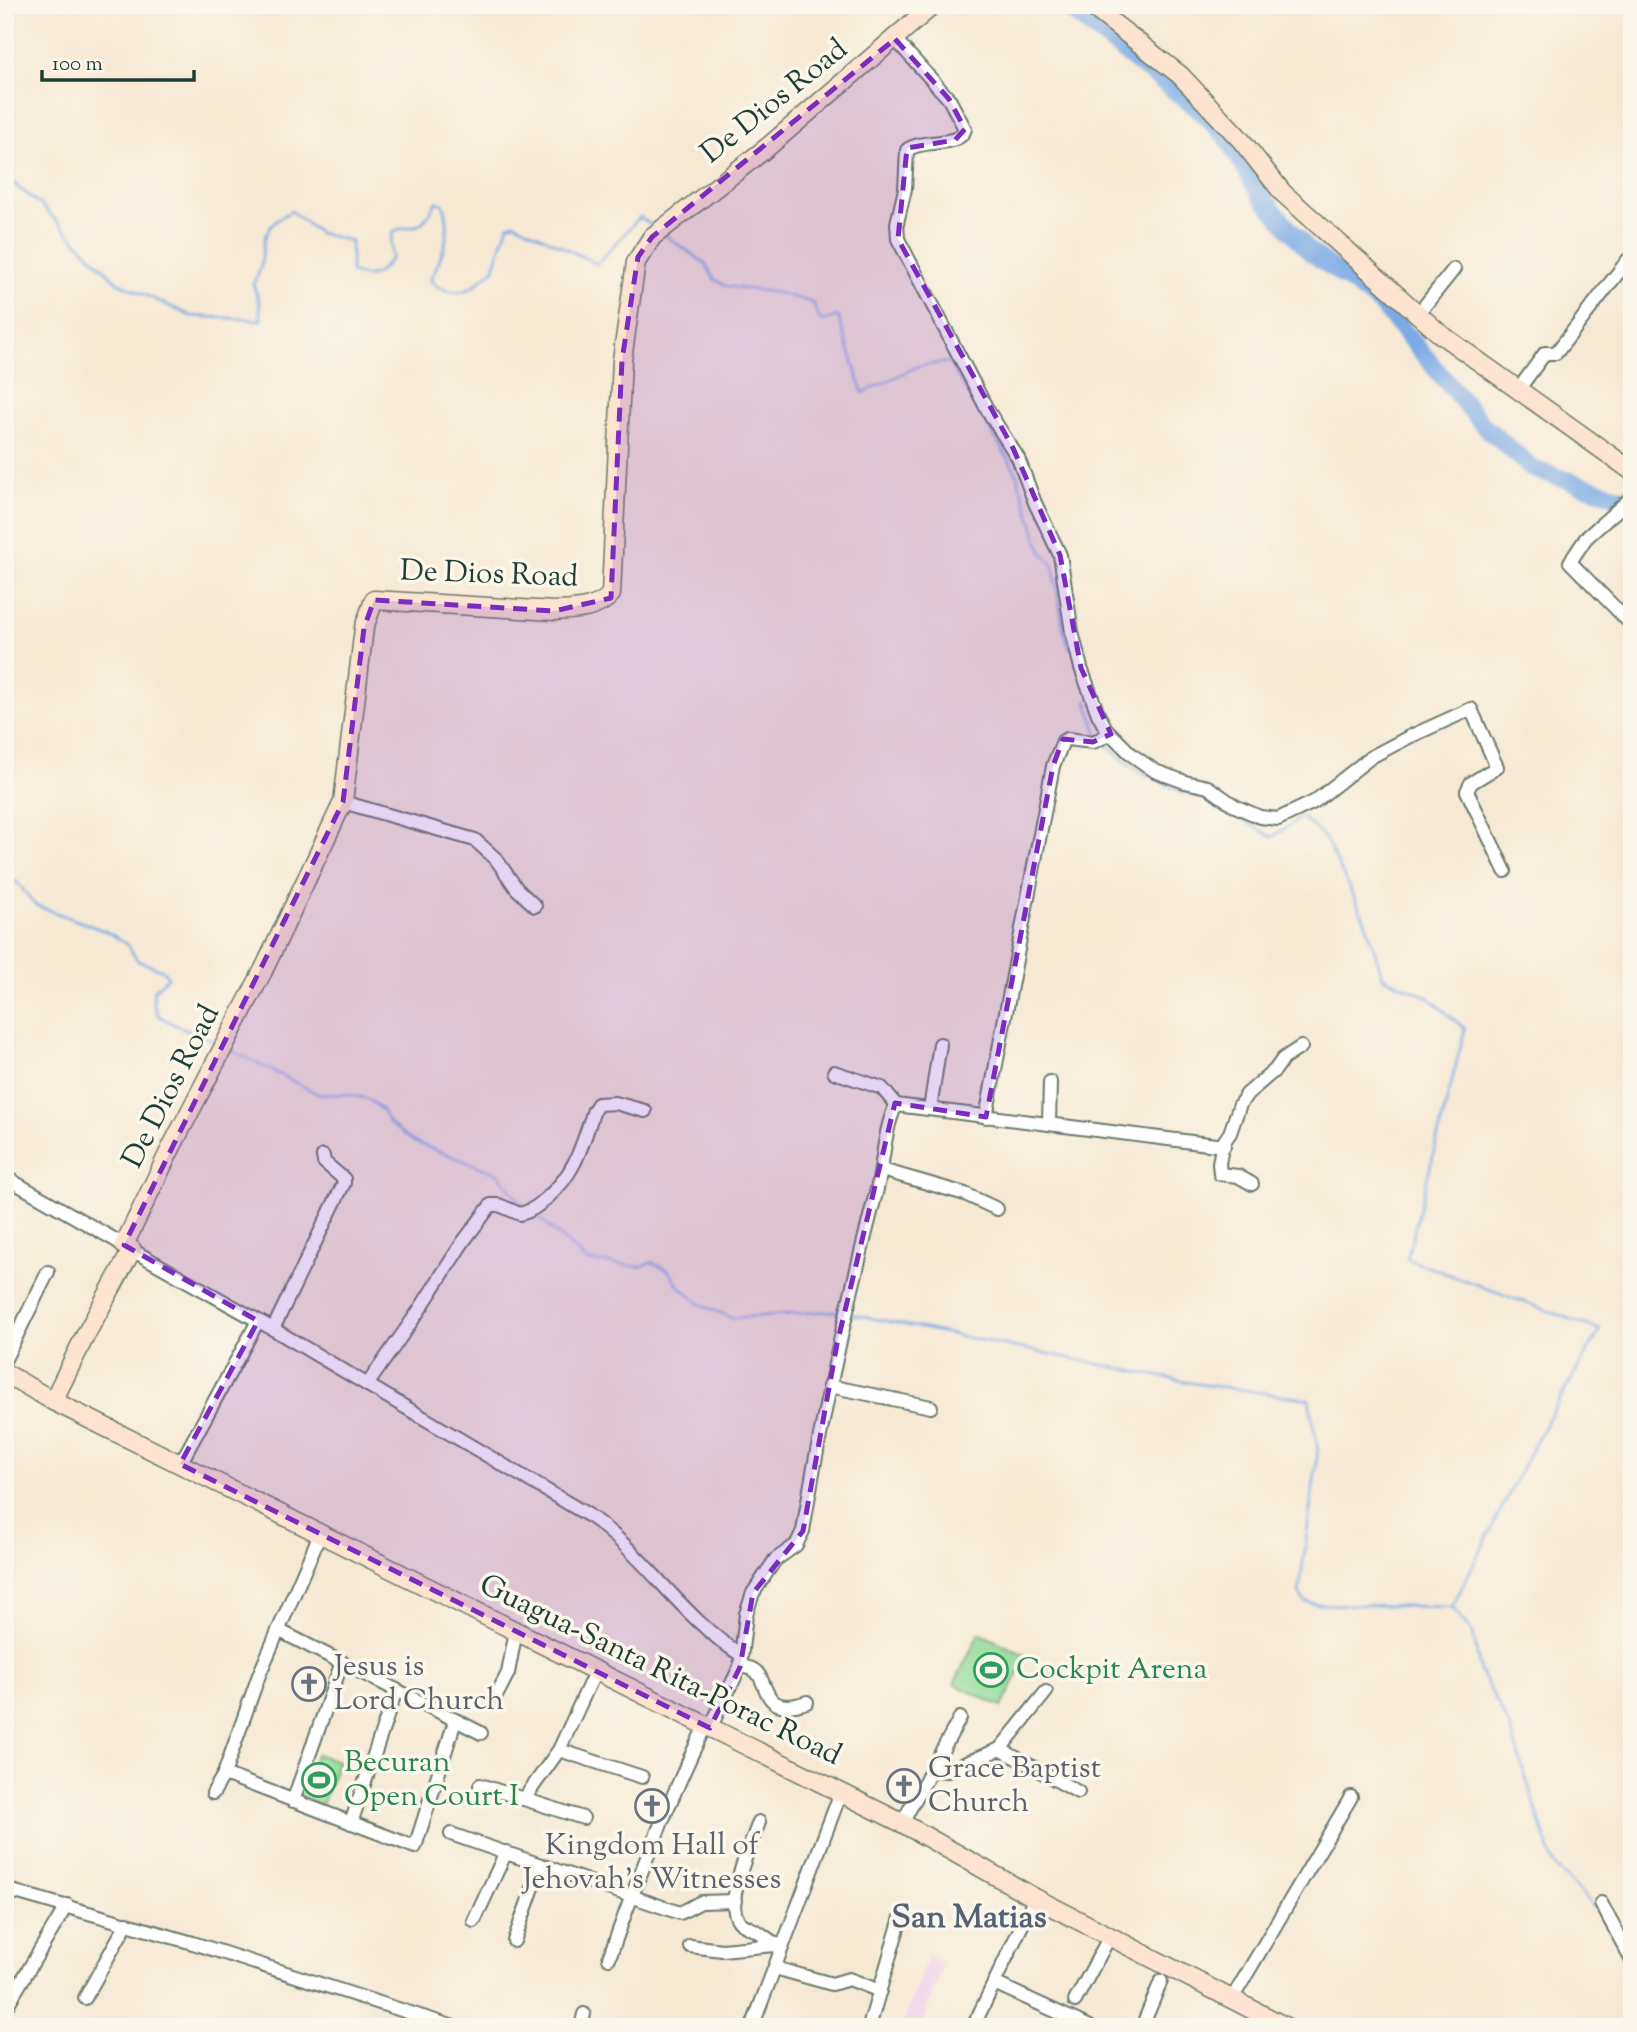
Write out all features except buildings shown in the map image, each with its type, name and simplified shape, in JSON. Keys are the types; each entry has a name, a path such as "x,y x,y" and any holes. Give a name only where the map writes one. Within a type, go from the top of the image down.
{"street":[{"name":"De Dios Road","path":"53,1401 343,802 347,782 349,734 364,628 374,600 554,611 592,606 606,600 611,594 622,360 636,262 642,250 652,237 769,146 933,5"},
{"path":"1090,5 1180,75 1233,131 1283,193 1418,314 1459,349 1632,471"},
{"path":"895,39 949,99 965,129 962,136 955,140 909,148 905,189 897,223 898,239 988,411 1013,448 1060,555 1072,632 1103,738"},
{"path":"1518,390 1545,353 1556,353 1628,260"},
{"path":"1418,314 1454,269"},
{"path":"1627,500 1586,538 1570,562 1628,621"},
{"path":"986,1117 1053,766 1063,741 1067,739 1103,738 1155,771 1208,787 1236,806 1269,820 1278,819 1314,802 1371,757 1471,709 1497,767 1471,783 1467,791 1505,871"},
{"path":"343,802 475,840 496,859 517,889 535,906"},
{"path":"930,1109 940,1044"},
{"path":"1252,1184 1238,1177 1220,1174 1223,1143 1247,1094 1275,1070 1283,1059 1301,1047"},
{"path":"834,1072 882,1088 896,1105 1224,1146"},
{"path":"1049,1124 1050,1082"},
{"path":"367,1385 491,1205 499,1205 520,1214 532,1210 560,1186 576,1164 598,1104 615,1103 645,1111"},
{"path":"609,1958 631,1896 684,1769 740,1661 746,1614 753,1593 775,1560 796,1545 803,1531 829,1386 896,1105"},
{"path":"274,1329 344,1183 344,1178 324,1162 323,1156"},
{"path":"882,1170 965,1194 997,1209"},
{"path":"5,1177 274,1329 611,1530 717,1639 761,1676 766,1695 785,1706 807,1702"},
{"path":"6,1371 48,1272"},
{"path":"180,1464 258,1321"},
{"name":"Guagua-Santa Rita-Porac Road","path":"6,1371 53,1401 902,1823 1035,1898 1277,2024"},
{"path":"829,1386 931,1407"},
{"path":"213,1793 224,1774 278,1630 320,1534"},
{"path":"278,1630 481,1733"},
{"path":"496,1696 508,1672 516,1631"},
{"path":"293,1801 342,1662"},
{"path":"524,1799 559,1750 595,1672"},
{"path":"351,1823 396,1690"},
{"path":"931,1770 947,1771 1000,1749 1046,1692"},
{"path":"902,1823 960,1718"},
{"path":"224,1774 415,1847 455,1720"},
{"path":"1000,1749 1079,1792"},
{"path":"559,1750 642,1777"},
{"path":"480,1785 583,1818"},
{"path":"752,2027 775,1968 778,1945 841,1792"},
{"path":"1232,1999 1351,1797"},
{"path":"759,1822 733,1898 734,1913 740,1921 778,1945"},
{"path":"452,1834 680,1913 701,1902 735,1901"},
{"path":"474,1921 506,1852"},
{"path":"513,1941 541,1866"},
{"path":"5,1889 127,1923 454,2027"},
{"path":"973,2027 1035,1898"},
{"path":"1601,1903 1632,1961"},
{"path":"5,2009 66,1905"},
{"path":"869,2027 902,1914"},
{"path":"85,1998 127,1923"},
{"path":"1076,2001 1110,1936"},
{"path":"690,1945 722,1950 778,1945"},
{"path":"775,1968 832,1984 849,1979 880,1991"},
{"path":"1142,2027 1161,1981"},
{"path":"994,1983 1090,2027"},
{"path":"1629,2027 1632,2021"}],"highlighted area":[{"path":"895,39 949,99 965,129 955,140 907,148 898,239 1013,448 1060,555 1081,668 1111,734 1093,742 1063,739 1053,766 986,1117 895,1103 837,1344 803,1531 753,1593 740,1667 710,1728 180,1464 258,1321 124,1245 343,802 364,628 374,600 554,611 611,598 622,360 638,257 652,237"}],"shaded area":[{"path":"927,1957 944,1963 921,2027 902,2027"}],"green space":[{"name":"Cockpit Arena","path":"979,1633 1027,1656 1002,1707 954,1684"},
{"name":"Becuran Open Court I","path":"316,1754 338,1761 322,1805 300,1798"}],"waterway":[{"path":"1063,5 1204,114 1227,138 1260,195 1309,251 1380,303 1484,426 1533,469 1632,501"},
{"path":"5,177 42,206 117,282 191,316 261,320 259,301 253,284 259,273 265,236 278,219 291,211 319,233 351,241 351,272 370,276 379,272 392,257 393,232 420,224 436,202 443,204 447,234 430,280 440,287 457,292 469,289 493,271 508,225 515,223 597,264 640,217 655,228"},
{"path":"666,236 705,263 714,279 726,286 779,293 813,303 823,321 838,316 863,393 918,366 949,362 1015,470 1042,552 1053,565 1064,631 1070,648"},
{"path":"1087,701 1098,735"},
{"path":"1104,742 1129,765 1175,789 1211,801 1272,837 1302,817 1325,838 1365,920 1383,977 1428,997 1465,1029 1407,1259 1600,1330 1534,1444 1452,1607"},
{"path":"5,876 18,883 35,905 105,931 125,942 138,961 163,970 168,977 154,990 153,1003 158,1015 219,1043"},
{"path":"231,1050 320,1095 347,1094 368,1099 382,1110 389,1123 414,1142 499,1174 520,1203 526,1207"},
{"path":"534,1213 587,1261 641,1267 651,1262 668,1270 679,1286 700,1304 732,1318 841,1312"},
{"path":"851,1314 1192,1383 1309,1399 1318,1450 1299,1593 1305,1602 1318,1604 1452,1607 1473,1633 1480,1671 1509,1725 1554,1865 1605,1922"},
{"path":"1626,1962 1632,1974"}],"place":[{"name":"Cockpit Arena","path":"991,1670"},
{"name":"Jesus is Lord Church","path":"309,1684"},
{"name":"Becuran Open Court I","path":"319,1780"},
{"name":"Grace Baptist Church","path":"904,1786"},
{"name":"Kingdom Hall of Jehovah's Witnesses","path":"652,1806"}],"district":[{"name":"San Matias","path":"969,1919"}]}
